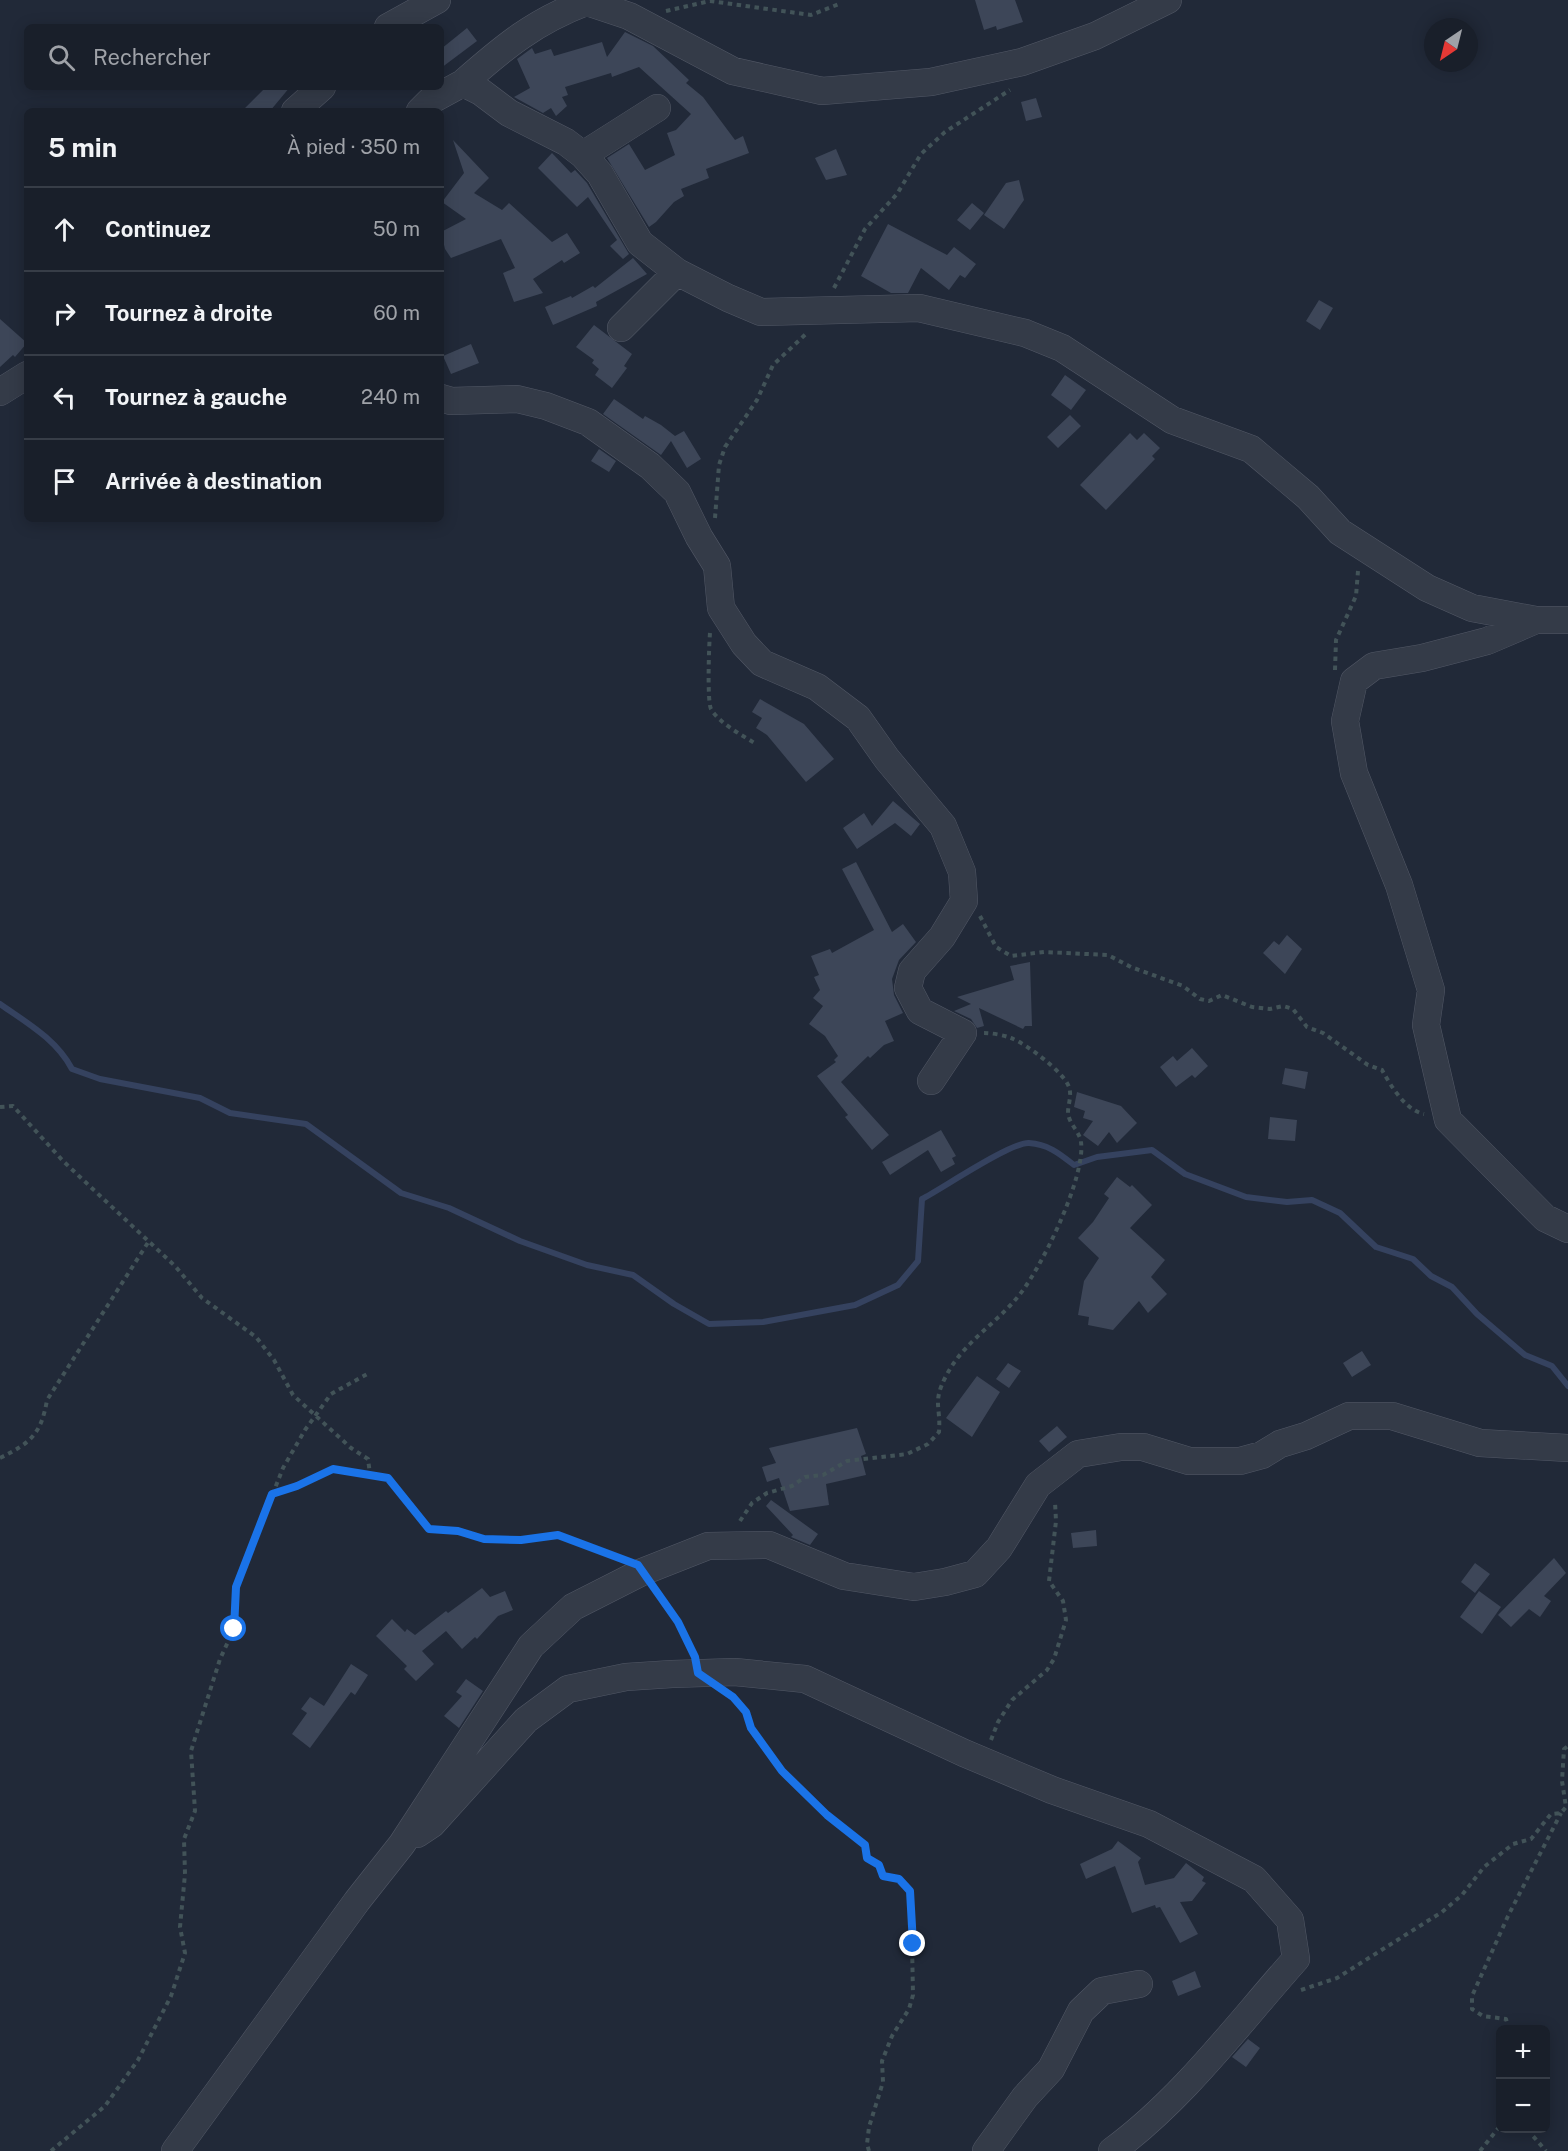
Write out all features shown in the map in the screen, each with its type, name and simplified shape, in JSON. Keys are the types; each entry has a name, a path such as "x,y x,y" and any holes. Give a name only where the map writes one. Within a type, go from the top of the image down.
{"street":[{"path":"393,24 437,0"},
{"path":"423,108 430,101 463,83 506,45 551,16 584,1 641,22 733,71 822,91 931,82 1022,62 1095,36 1168,0"},
{"path":"463,83 481,92 510,113 566,142 584,155 600,174 640,243 677,272 728,298 761,312 919,308 1025,333 1062,348 1172,420 1251,449 1308,497 1340,532 1427,588 1472,608 1536,620 1568,620"},
{"path":"298,108 319,90"},
{"path":"584,155 657,108"},
{"path":"621,328 677,272"},
{"path":"0,392 24,377"},
{"path":"444,399 451,401 517,399 546,406 588,422 650,466 677,492 717,566 722,608 744,644 762,663 817,687 858,718 887,759 943,826 962,872 964,901 942,937 912,971 908,988 920,1011 963,1033 931,1081"},
{"path":"1536,620 1487,641 1422,658 1374,666 1354,681 1345,721 1354,773 1399,885 1431,990 1426,1025 1448,1120 1545,1218 1568,1229"},
{"path":"175,2151 357,1901 402,1845 531,1646 573,1607 642,1572 708,1546 769,1545 794,1553 844,1576 914,1587 975,1574 999,1548 1038,1485 1078,1454 1121,1447 1143,1447 1189,1461 1240,1461 1262,1455 1280,1444 1306,1436 1348,1416 1392,1416 1480,1443 1568,1448"},
{"path":"402,1845 432,1824 526,1720 568,1689 626,1677 735,1672 805,1679 887,1719 991,1764 1160,1829 1254,1879 1290,1920 1296,1959 1200,2068 1134,2135 1112,2151"},
{"path":"986,2151 1025,2097 1051,2069 1081,2011 1102,1991 1139,1984"}],"path":[{"path":"641,22 655,14 710,1 811,15 840,4"},
{"path":"709,552 715,519 719,465 725,447 757,400 773,365 804,336 825,310 836,283 865,229 897,194 921,154 945,132 1019,85"},
{"path":"1351,694 1335,677 1336,640 1356,596 1359,545"},
{"path":"711,623 708,659 710,707 719,718 756,744"},
{"path":"964,901 983,919 996,947 1011,956 1044,952 1108,955 1183,986 1200,999 1209,1001 1222,995 1252,1007 1270,1009 1283,1006 1293,1009 1307,1027 1323,1033 1368,1065 1382,1070 1389,1084 1411,1108 1419,1113 1448,1120"},
{"path":"733,1524 741,1521 752,1503 767,1493 792,1486 805,1477 823,1474 847,1461 907,1454 928,1444 939,1432 936,1399 947,1374 976,1336 1017,1299 1058,1226 1077,1182 1081,1142 1068,1116 1071,1097 1068,1084 1046,1061 1010,1037 963,1033"},
{"path":"0,1107 13,1106 57,1155 175,1266 202,1298 256,1337 274,1360 293,1395 351,1448 368,1459 370,1474"},
{"path":"0,1458 28,1444 44,1417 47,1400 149,1241"},
{"path":"51,2151 105,2106 138,2060 171,1996 185,1953 180,1927 185,1874 184,1839 195,1811 191,1752 220,1659 234,1629 236,1587 283,1467 315,1415 331,1394 369,1373"},
{"path":"991,1764 991,1739 998,1722 1012,1700 1047,1670 1054,1659 1066,1620 1063,1601 1049,1581 1056,1521 1055,1475 1062,1465"},
{"path":"272,1494 297,1486 333,1469 370,1474 388,1478 429,1529 458,1531 484,1539 521,1540 558,1535 638,1565 678,1622 695,1657 698,1673 733,1697 746,1712 751,1728 782,1771 827,1815 865,1845 867,1858 879,1865 883,1876 899,1879 910,1891 913,1944 910,1963 913,1995 882,2061 883,2082 869,2127 867,2144 869,2151"},
{"path":"1508,2025 1506,2019 1483,2016 1472,2009 1472,1996 1508,1916 1561,1813 1566,1808 1562,1781 1564,1749 1568,1746"},
{"path":"1293,1992 1336,1978 1442,1912 1462,1895 1484,1868 1513,1844 1531,1839 1551,1814 1561,1813"},
{"path":"1480,2151 1496,2131"},
{"path":"1533,2133 1546,2151"}],"building":[{"path":"975,0 1015,0 1023,22 997,30 996,26 984,30"},
{"path":"467,28 477,41 444,66 444,47"},
{"path":"625,32 653,46 689,80 686,83 703,97 735,140 743,136 749,153 706,169 709,178 681,189 684,196 674,202 649,227 607,158 629,144 645,170 675,155 667,133 676,130 691,114 639,67 612,77 611,73 565,87 568,95 562,97 567,106 556,116 551,108 543,113 514,97 530,88 517,59 532,48 535,54 551,49 554,56 602,42 607,57"},
{"path":"263,90 288,90 272,108 245,108"},
{"path":"1036,98 1042,117 1026,121 1021,102"},
{"path":"453,140 489,178 474,193 502,210 509,203 552,242 567,233 580,253 564,263 562,260 533,279 543,293 514,302 503,273 515,268 501,239 451,258 445,249 444,230 466,219 444,203 444,199 464,173"},
{"path":"836,149 847,175 826,180 815,158"},
{"path":"552,153 571,173 575,170 587,183 629,254 623,259 610,246 617,240 588,197 577,207 538,168"},
{"path":"1019,180 1024,200 1004,229 984,215 1006,183"},
{"path":"972,203 984,213 970,230 957,220"},
{"path":"888,224 947,255 954,247 976,264 965,278 960,275 949,290 921,268 908,293 891,293 861,276"},
{"path":"633,258 647,274 596,302 597,306 553,325 545,307 571,296 572,298 593,286 595,288"},
{"path":"1319,300 1333,308 1320,330 1306,321"},
{"path":"0,319 24,340 24,346 15,357 13,355 0,367"},
{"path":"594,325 632,354 624,366 627,368 612,388 595,375 599,369 592,363 594,360 576,347"},
{"path":"471,344 479,363 451,374 444,356"},
{"path":"1065,375 1086,390 1071,410 1051,395"},
{"path":"614,399 643,419 645,416 661,425 675,436 684,431 701,459 687,468 671,441 661,455 603,414"},
{"path":"1070,415 1081,426 1058,448 1047,437"},
{"path":"1130,433 1137,440 1144,433 1160,448 1152,456 1155,459 1106,510 1080,485"},
{"path":"599,449 616,461 609,472 591,461"},
{"path":"760,699 804,724 834,759 806,782 767,735 756,728 762,718 752,712"},
{"path":"893,801 920,824 911,836 895,823 857,849 843,828 864,813 872,826"},
{"path":"856,862 892,932 903,924 916,942 899,960 892,979 894,995 903,1013 885,1021 894,1041 884,1045 870,1058 868,1056 841,1082 889,1135 872,1150 845,1117 848,1115 817,1076 836,1062 834,1060 838,1056 825,1036 809,1024 823,1006 813,998 820,990 814,977 819,975 811,956 830,949 832,953 874,930 842,869"},
{"path":"1287,935 1302,949 1285,974 1263,953 1274,941 1279,945"},
{"path":"1030,962 1032,1026 1025,1026 1023,1029 979,1008 984,1026 977,1028 971,1019 954,1011 971,1004 957,997 1014,980 1010,966"},
{"path":"1192,1048 1208,1066 1195,1078 1192,1075 1176,1087 1160,1067 1173,1056 1177,1061"},
{"path":"1285,1068 1308,1072 1305,1089 1282,1084"},
{"path":"1077,1092 1121,1106 1137,1123 1117,1143 1109,1132 1098,1146 1083,1135 1093,1121 1083,1118 1085,1111 1074,1107"},
{"path":"1270,1117 1297,1120 1295,1141 1268,1139"},
{"path":"941,1130 956,1156 952,1158 955,1164 941,1172 928,1150 890,1175 882,1162"},
{"path":"1117,1177 1130,1187 1132,1185 1152,1205 1130,1228 1165,1260 1151,1277 1167,1294 1148,1313 1139,1301 1113,1330 1088,1325 1089,1317 1078,1315 1084,1281 1099,1258 1078,1238 1093,1222 1109,1198 1104,1194"},
{"path":"1362,1351 1371,1365 1352,1377 1343,1363"},
{"path":"1008,1363 1021,1371 1009,1388 996,1379"},
{"path":"977,1376 1000,1392 972,1437 946,1418"},
{"path":"1057,1426 1067,1437 1049,1452 1039,1441"},
{"path":"857,1428 866,1454 861,1456 866,1475 826,1484 829,1505 790,1511 779,1478 767,1482 762,1467 776,1463 769,1448"},
{"path":"771,1500 818,1534 810,1545 791,1537 793,1535 766,1506"},
{"path":"1096,1530 1097,1546 1073,1548 1071,1533"},
{"path":"1554,1558 1566,1573 1544,1596 1551,1601 1540,1617 1529,1609 1511,1627 1498,1615"},
{"path":"1475,1563 1490,1574 1475,1593 1461,1582"},
{"path":"482,1588 490,1597 505,1591 513,1610 498,1616 477,1639 475,1637 462,1649 446,1631 422,1651 434,1664 416,1681 404,1669 407,1666 376,1636 392,1619 405,1632 407,1629 415,1635 446,1611 448,1613"},
{"path":"1479,1591 1501,1607 1482,1634 1460,1617"},
{"path":"351,1664 368,1675 355,1695 351,1692 310,1748 292,1734 307,1713 301,1709 310,1697 324,1706"},
{"path":"466,1679 483,1691 459,1728 444,1716 462,1696 456,1692"},
{"path":"1118,1841 1141,1858 1138,1862 1145,1885 1174,1878 1186,1863 1204,1877 1202,1881 1206,1883 1192,1901 1180,1902 1198,1934 1180,1943 1160,1907 1156,1908 1155,1905 1132,1913 1115,1866 1086,1879 1080,1864 1112,1849"},
{"path":"1195,1971 1201,1987 1178,1996 1172,1981"},
{"path":"1248,2039 1260,2048 1246,2067 1232,2057"}],"waterway":[{"path":"0,1004 49,1040 72,1069 100,1079 200,1098 230,1113 306,1124 401,1193 449,1208 520,1241 587,1265 633,1275 674,1304 709,1324 763,1322 855,1305 898,1285 918,1261 922,1199 993,1157 1020,1145 1029,1143 1048,1148 1059,1153 1074,1165 1097,1157 1152,1150 1185,1174 1246,1197 1287,1202 1312,1200 1340,1213 1376,1247 1413,1259 1431,1276 1452,1287 1477,1314 1525,1355 1552,1366 1568,1386"}],"route":[{"path":"234,1629 236,1587 272,1494 297,1486 333,1469 388,1478 429,1529 458,1531 484,1539 521,1540 558,1535 638,1565 678,1622 695,1657 698,1673 733,1697 746,1712 751,1728 782,1771 827,1815 865,1845 867,1858 879,1865 883,1876 899,1879 910,1891 913,1944"}]}
